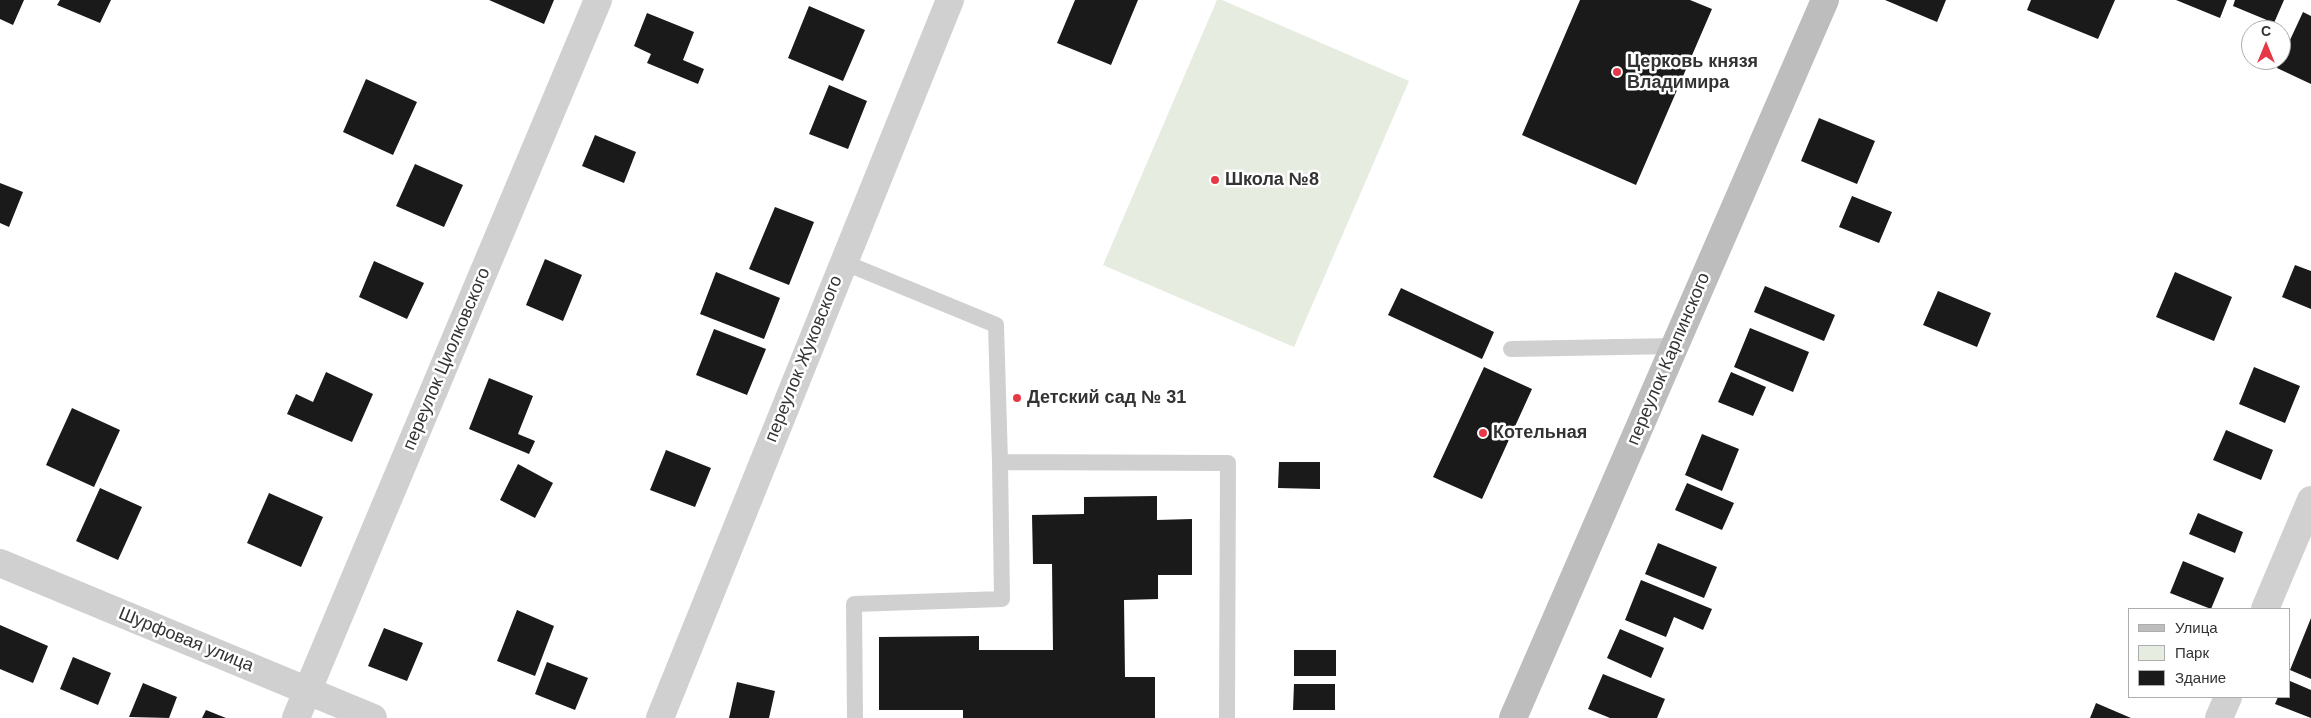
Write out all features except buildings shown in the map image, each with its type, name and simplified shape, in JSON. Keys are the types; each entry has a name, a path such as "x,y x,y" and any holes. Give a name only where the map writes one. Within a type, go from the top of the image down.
{"street":[{"name":"переулок Циолковского","path":"296,718 598,0"},
{"name":"переулок Жуковского","path":"660,718 950,0"},
{"name":"переулок Карпинского","path":"1513,718 1825,0"},
{"path":"2265,608 2311,500"},
{"name":"Шурфовая улица","path":"0,563 372,718"},
{"path":"2219,718 2228,698"}],"lane":[{"path":"843,262 996,325 1000,462 1002,599 854,604 855,718"},
{"path":"1511,349 1675,346"},
{"path":"1000,462 1228,463 1227,718"}],"green space":[{"path":"1217,0 1222,0 1409,81 1294,347 1103,265"}],"place":[{"name":"Церковь князя Владимира","path":"1617,72"},
{"name":"Школа №8","path":"1215,180"},
{"name":"Детский сад № 31","path":"1017,398"},
{"name":"Котельная","path":"1483,433"}]}
